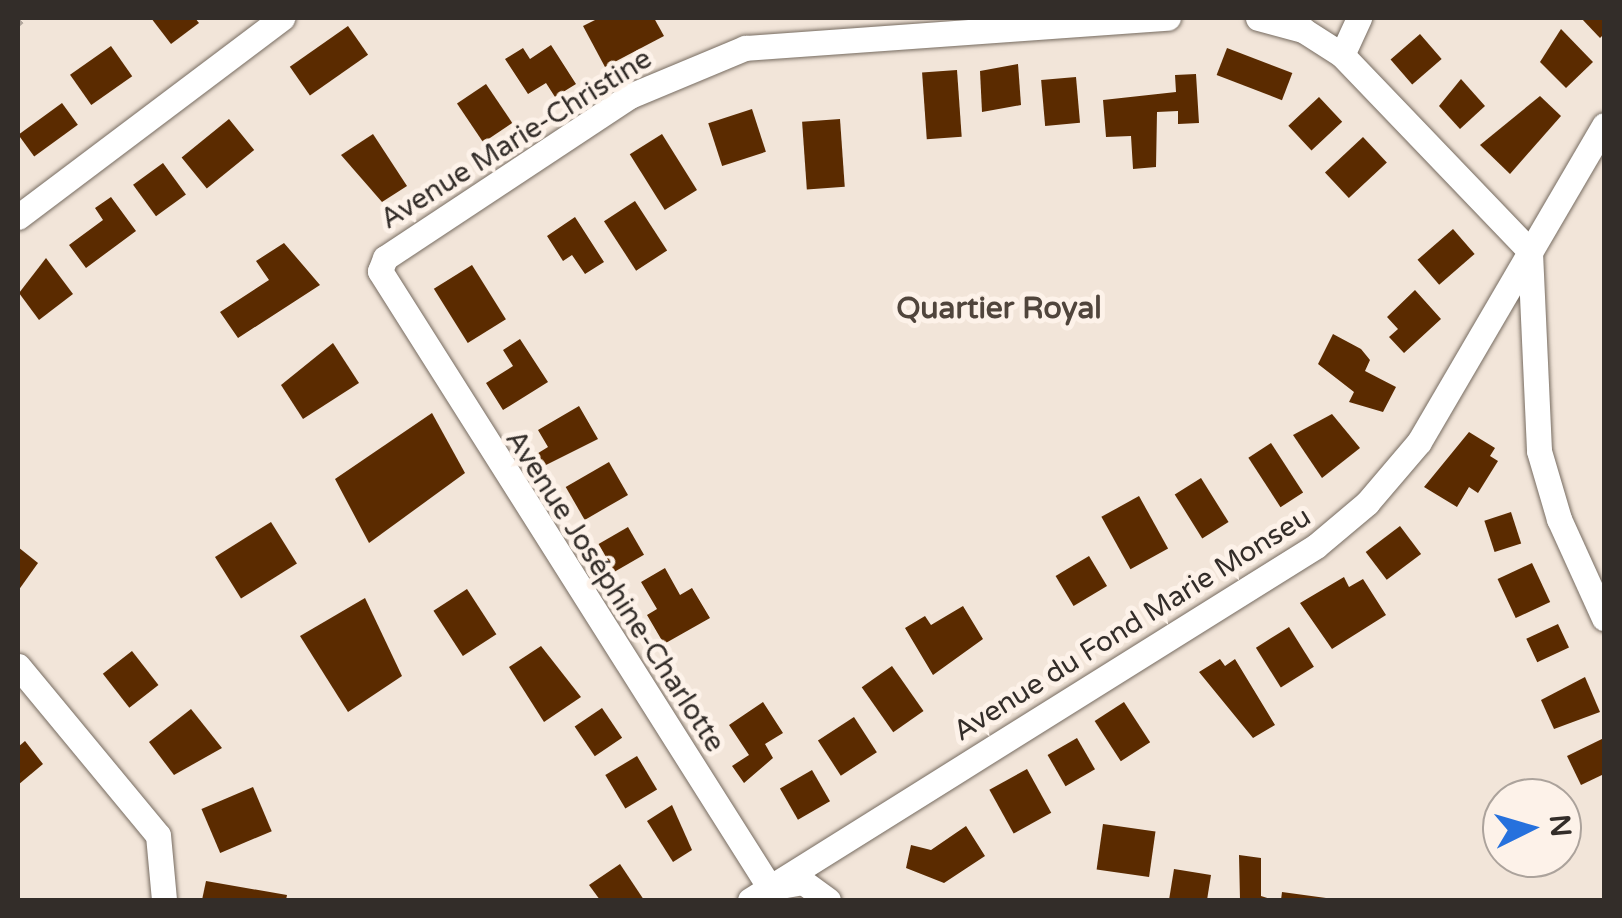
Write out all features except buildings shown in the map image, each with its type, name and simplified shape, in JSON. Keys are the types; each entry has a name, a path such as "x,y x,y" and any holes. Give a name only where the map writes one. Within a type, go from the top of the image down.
{"street":[{"path":"18,217 282,18"},
{"name":"Avenue Marie-Christine","path":"380,272 385,258 532,160 692,65 745,48 956,24 1168,18"},
{"path":"1258,18 1303,30 1342,55 1530,251 1538,451 1559,519 1604,618"},
{"path":"1342,55 1359,18"},
{"name":"Avenue du Fond Marie Monseu","path":"760,894 1316,546 1410,456 1604,125"},
{"name":"Avenue Joséphine-Charlotte","path":"380,272 760,894"},
{"path":"22,678 158,835 164,900"},
{"path":"760,894 803,882 828,900"}],"path":[{"path":"18,24 25,18"}],"district":[{"name":"Quartier Royal","path":"999,309"}]}
